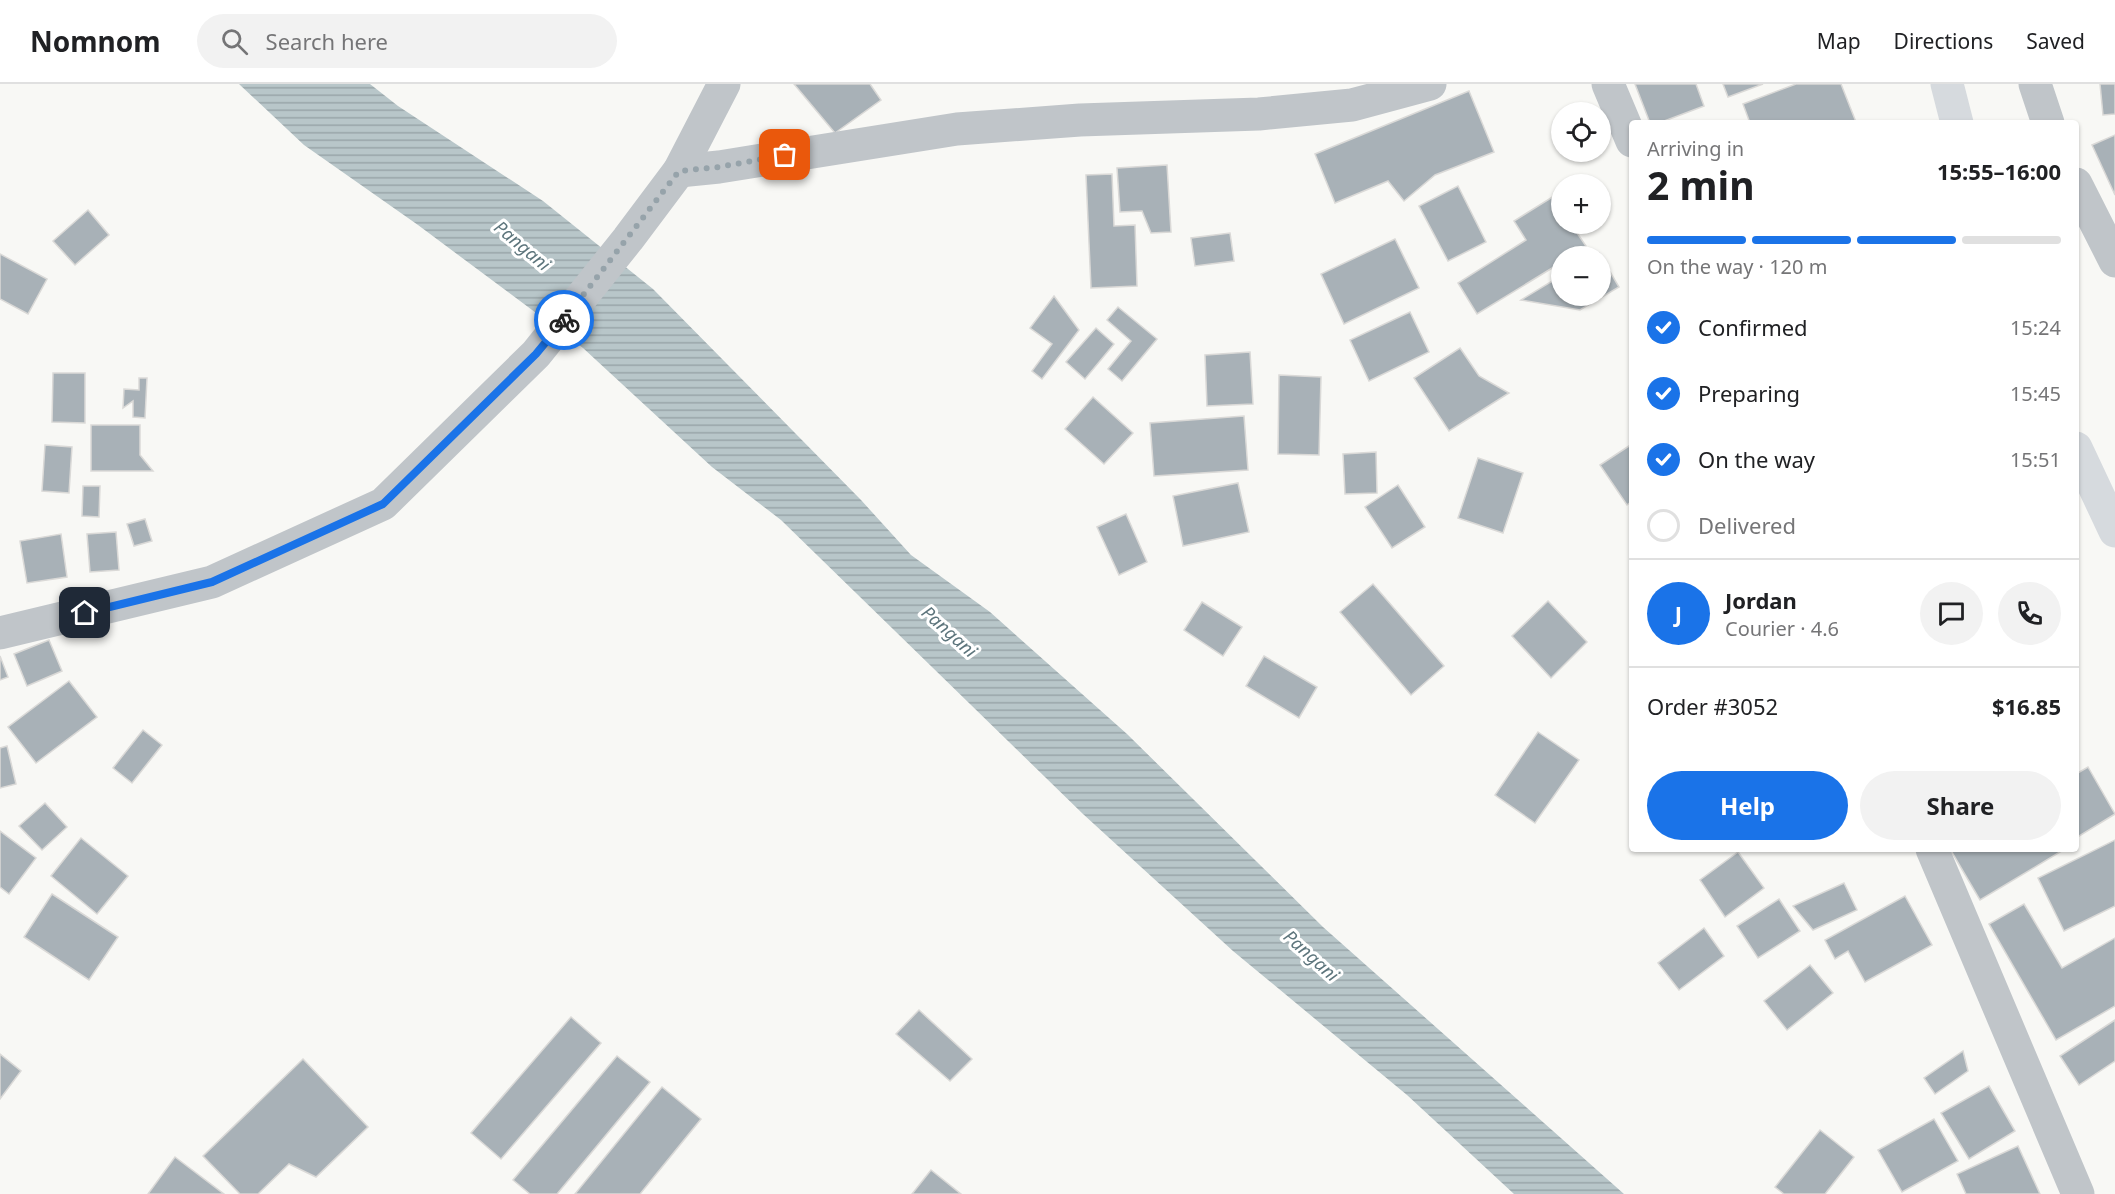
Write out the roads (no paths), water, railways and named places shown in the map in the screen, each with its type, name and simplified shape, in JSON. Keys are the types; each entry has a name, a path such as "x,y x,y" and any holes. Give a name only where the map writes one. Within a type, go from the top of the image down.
{"highway":[{"path":"1947,84 1956,120"},
{"path":"2079,454 2115,531"}],"street":[{"path":"0,633 212,582 383,504 536,354 679,171 724,84"},
{"path":"679,171 719,167 957,129 1080,120 1259,114 1352,105 1430,84"},
{"path":"1608,84 1629,134"},
{"path":"2035,84 2048,120"},
{"path":"2079,190 2115,261"},
{"path":"1933,852 2078,1194"}],"water":[{"name":"Pangani","path":"239,84 370,84 398,106 543,201 653,289 861,500 911,555 990,612 1127,734 1323,927 1624,1194 1514,1194 1407,1095 1233,951 1083,814 781,520 712,467 583,348 418,225 304,145"}]}
